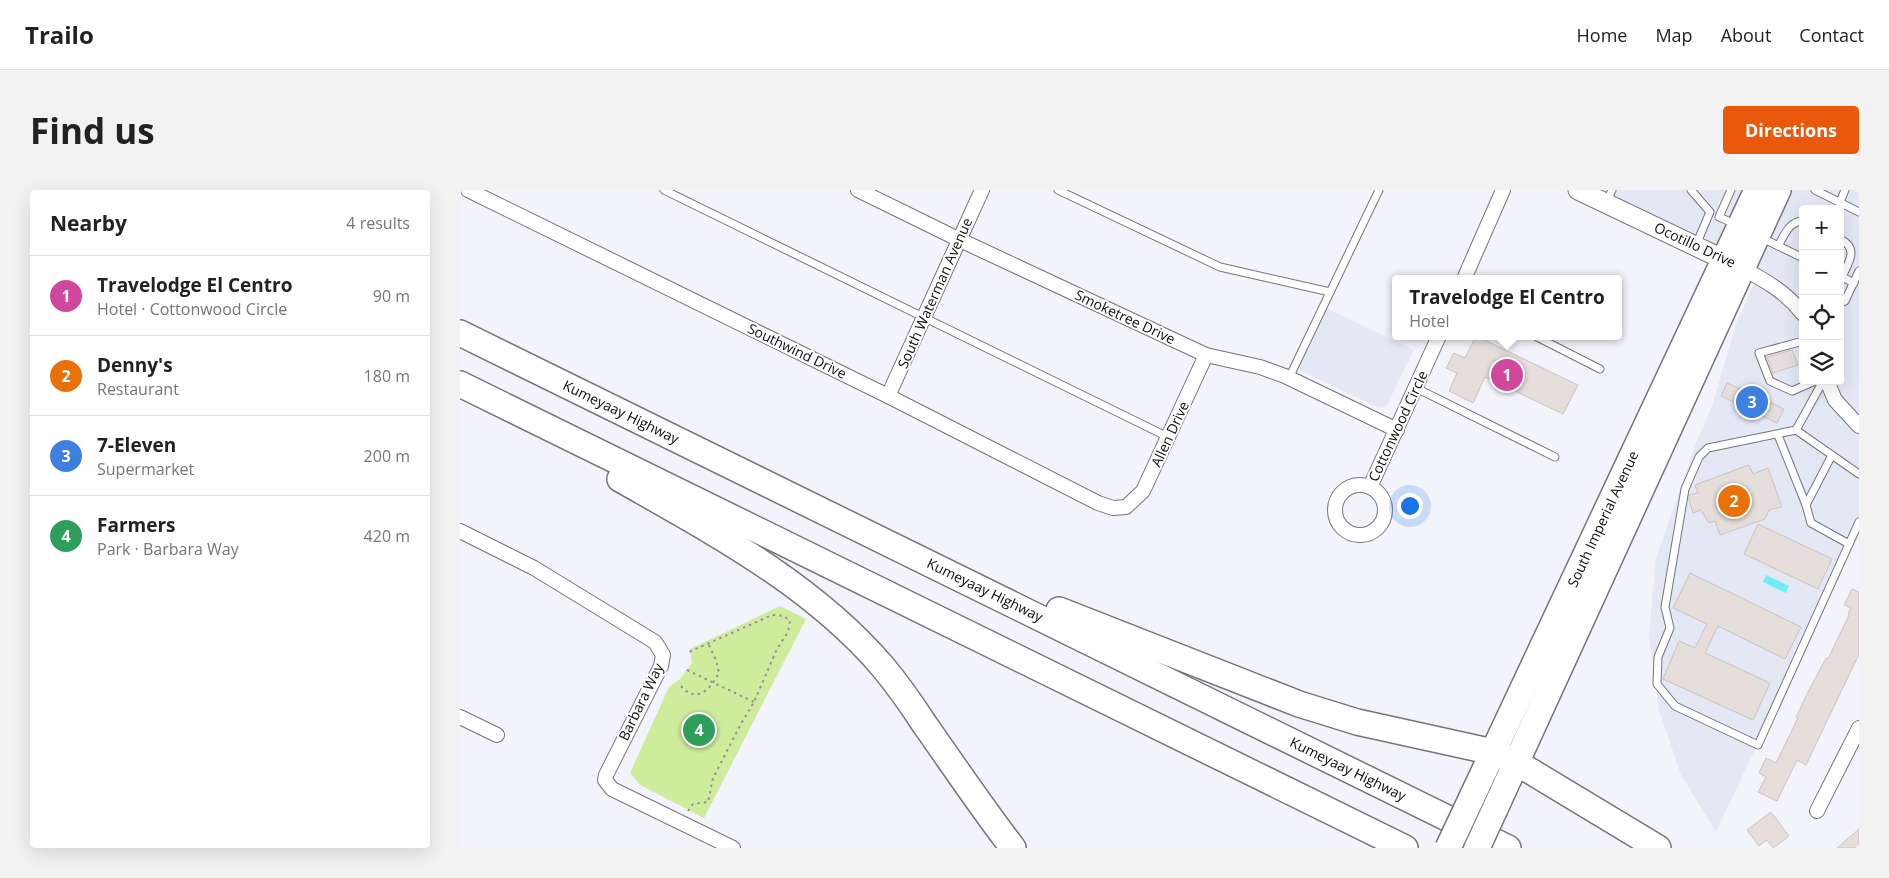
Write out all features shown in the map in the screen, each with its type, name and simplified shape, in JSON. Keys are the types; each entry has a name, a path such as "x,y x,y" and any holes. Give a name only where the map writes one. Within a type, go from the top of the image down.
{"highway":[{"name":"South Imperial Avenue","path":"1748,231 1757,190"},
{"name":"South Imperial Avenue","path":"1477,848 1517,763 1748,231 1778,190"},
{"name":"South Imperial Avenue","path":"1448,848 1493,752 1733,264"},
{"name":"Kumeyaay Highway","path":"460,333 1508,848"},
{"path":"460,384 1405,848"},
{"path":"512,409 541,437 729,542 775,571 820,606 883,667 1013,848"},
{"path":"816,507 863,520 1070,614 1273,694 1357,722 1493,752 1517,763 1658,848"}],"street":[{"name":"Southwind Drive","path":"468,190 888,396 1098,503 1113,508 1126,507"},
{"name":"Smoketree Drive","path":"858,190 1206,355 1260,367 1289,378 1397,430"},
{"name":"South Waterman Avenue","path":"888,396 982,190"},
{"path":"1466,275 1503,190"},
{"name":"Ocotillo Drive","path":"1578,190 1609,197 1695,246 1773,284 1790,298 1799,309"},
{"name":"Cottonwood Circle","path":"1370,488 1437,340"},
{"name":"Allen Drive","path":"1126,507 1143,491 1206,355"},
{"path":"1829,385 1835,400 1859,426"},
{"name":"Barbara Way","path":"460,531 534,568 655,642 663,655 661,666 605,780 612,788 733,848"},
{"path":"460,717 497,735"},
{"path":"1817,811 1859,728"},
{"path":"1853,742 1859,755"}],"lane":[{"path":"664,190 1168,437"},
{"path":"1058,190 1220,267 1330,292"},
{"path":"1289,378 1379,190"},
{"path":"1690,190 1710,212 1799,256"},
{"path":"1731,190 1748,231"},
{"path":"1816,190 1859,212"},
{"path":"1840,202 1845,190"},
{"path":"1695,246 1710,212"},
{"path":"1748,231 1789,227 1794,222 1799,221"},
{"path":"1844,241 1852,248 1852,256 1844,272"},
{"path":"1844,301 1859,271"},
{"path":"1844,279 1854,283"},
{"path":"1543,340 1600,369"},
{"path":"1799,342 1759,353 1770,381 1792,391 1806,385"},
{"path":"1821,385 1796,430 1708,448 1699,457 1685,489 1665,607 1670,628 1658,657 1657,684 1675,706 1758,745 1859,522"},
{"path":"1416,388 1555,457"},
{"path":"1796,430 1859,474"},
{"path":"1778,435 1812,523 1849,544"},
{"path":"1806,505 1832,456"}],"path":[{"path":"688,811 693,804 708,802 713,778 754,702 777,649 788,632 790,621 784,616 772,615 689,652"},
{"path":"681,686 686,693 696,695 705,692 714,683 719,672 708,643"},
{"path":"687,670 754,702"}],"shaded area":[{"path":"1580,190 1859,190 1859,528 1716,832 1681,775 1659,710 1649,635 1656,558 1694,448 1712,406 1737,321 1757,277"},
{"path":"1322,306 1414,350 1386,407 1379,408 1293,367"}],"green space":[{"path":"780,606 806,619 704,818 640,785 630,773 669,687 680,679 692,663 690,649"}],"water":[{"path":"1766,575 1789,586 1786,593 1763,582"}],"building":[{"path":"1474,340 1484,340 1578,385 1563,414 1485,377 1473,403 1449,391 1457,373 1446,368 1454,353 1465,358"},
{"path":"1792,350 1798,365 1773,373 1767,357"},
{"path":"1727,383 1784,409 1777,423 1721,396"},
{"path":"1749,465 1753,474 1768,468 1782,507 1769,510 1765,519 1720,535 1715,521 1709,523 1701,510 1693,513 1689,495 1698,493 1695,485"},
{"path":"1758,524 1832,559 1818,589 1744,554"},
{"path":"1690,573 1801,627 1785,659 1718,626 1705,653 1770,683 1753,720 1663,679 1679,641 1695,648 1707,624 1673,608"},
{"path":"1852,589 1859,592 1859,654 1806,765 1797,760 1777,801 1758,792 1766,777 1759,773 1766,758 1776,763 1798,718 1796,717 1808,692 1826,658 1828,659 1849,615 1851,608 1844,605"},
{"path":"1771,812 1789,836 1773,848 1767,840 1759,846 1747,830"},
{"path":"1859,829 1859,848 1837,848"}],"place":[{"name":"Travelodge El Centro","path":"1507,375"},
{"name":"7-Eleven","path":"1752,402"},
{"name":"Denny's","path":"1734,501"},
{"name":"Farmers","path":"699,730"}]}
